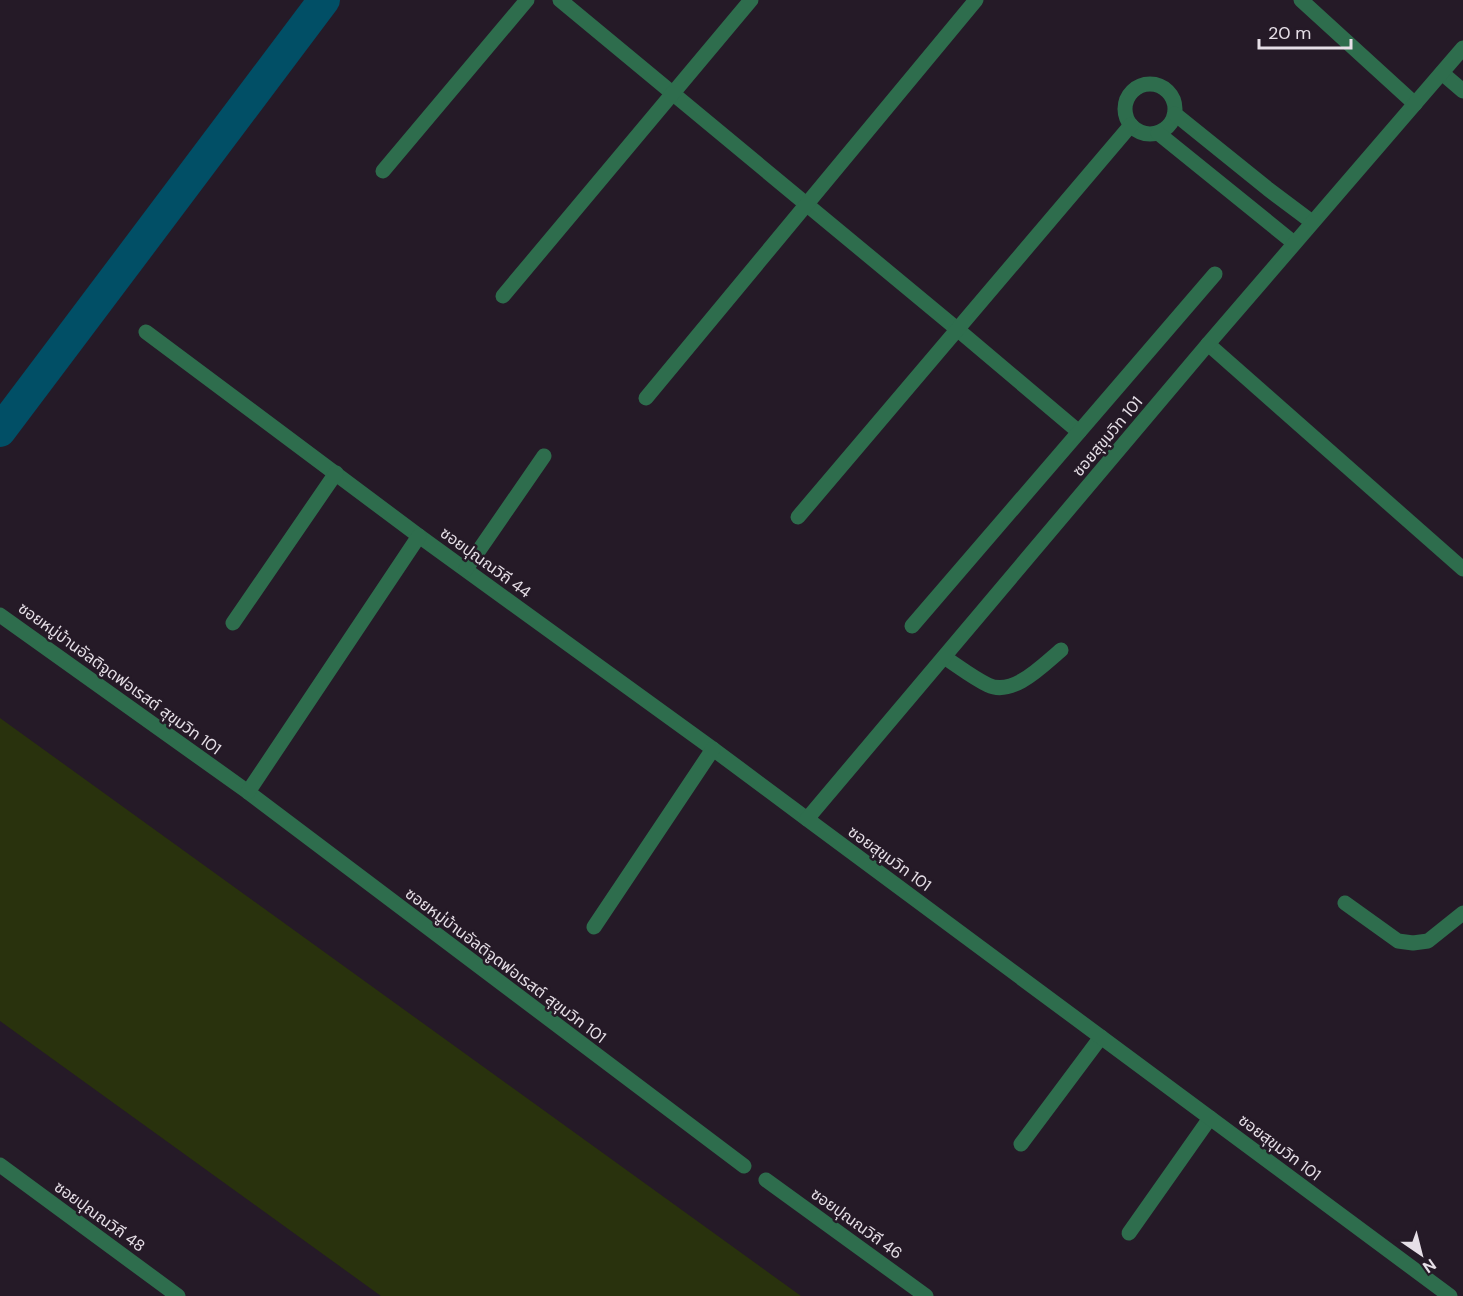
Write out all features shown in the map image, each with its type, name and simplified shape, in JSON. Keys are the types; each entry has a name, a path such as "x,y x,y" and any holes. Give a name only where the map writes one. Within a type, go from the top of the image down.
{"street":[{"path":"383,171 527,0"},
{"path":"560,0 1078,432"},
{"path":"503,296 751,0"},
{"path":"646,398 976,0"},
{"path":"1300,0 1415,104"},
{"name":"ซอยสุขุมวิท 101","path":"1450,1296 807,819 1208,344 1463,48"},
{"path":"1442,73 1463,91"},
{"path":"1151,84 1164,88 1173,99 1175,106 1175,114 1169,125 1158,133 1143,133 1131,125 1125,112 1127,98 1137,87 1144,85 1151,84"},
{"path":"1175,114 1312,222"},
{"path":"798,518 1131,125"},
{"path":"1158,133 1294,243"},
{"path":"1209,173 1224,154"},
{"path":"912,626 1215,274"},
{"name":"ซอยปุณณวิถี 44","path":"146,332 419,536 807,819"},
{"path":"1208,344 1463,569"},
{"path":"466,569 544,456"},
{"path":"232,623 336,473"},
{"path":"248,792 419,536"},
{"name":"ซอยหมู่บ้านอัลติจูดฟอเรสต์ สุขุมวิท 101","path":"0,615 248,792 744,1166"},
{"path":"944,657 989,686 1001,688 1015,684 1031,675 1061,650"},
{"path":"594,927 713,749"},
{"path":"1344,903 1398,941 1406,942 1428,941 1463,913"},
{"path":"1021,1144 1101,1037"},
{"path":"1129,1233 1210,1118"},
{"name":"ซอยปุณณวิถี 48","path":"0,1165 178,1296"},
{"name":"ซอยปุณณวิถี 46","path":"766,1180 926,1296"}],"green space":[{"path":"0,718 801,1296 381,1296 0,1021"}],"waterway":[{"path":"0,431 324,0"}]}
